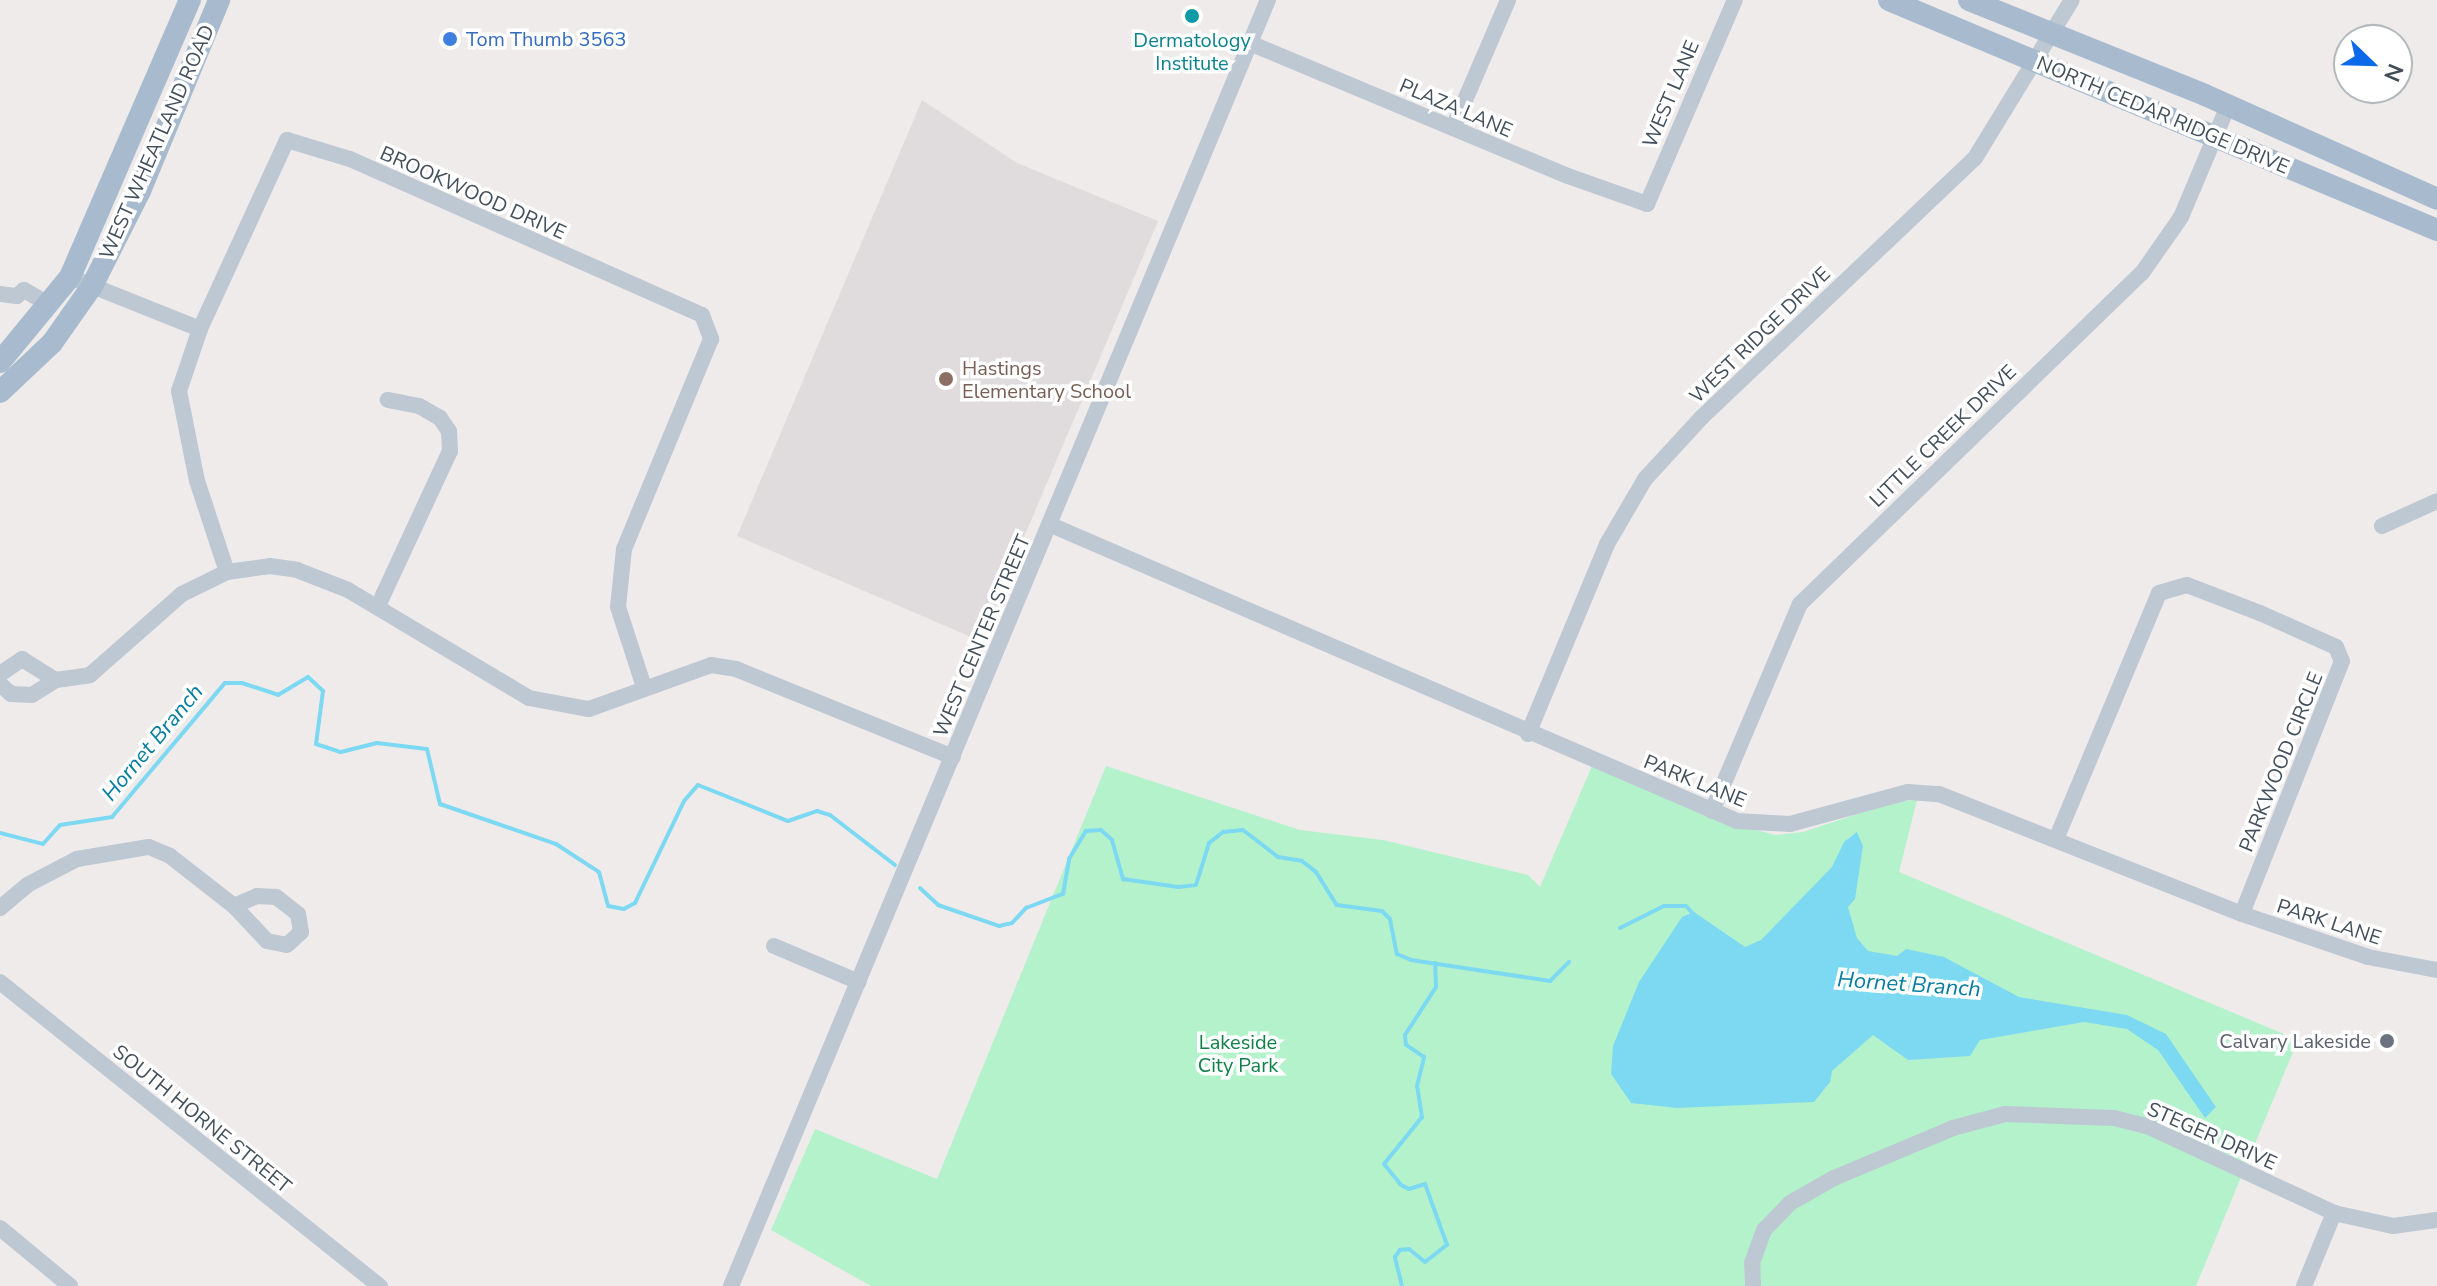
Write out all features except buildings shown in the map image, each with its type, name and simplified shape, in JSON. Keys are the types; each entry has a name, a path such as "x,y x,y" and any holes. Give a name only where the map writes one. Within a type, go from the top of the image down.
{"main road":[{"name":"WEST WHEATLAND ROAD","path":"0,362 70,277 190,0"},
{"name":"WEST WHEATLAND ROAD","path":"0,392 52,343 92,286 140,191 219,0"},
{"name":"NORTH CEDAR RIDGE DRIVE","path":"1889,0 2437,230"},
{"name":"NORTH CEDAR RIDGE DRIVE","path":"1969,0 2228,106 2437,199"}],"street":[{"name":"WEST CENTER STREET","path":"731,1286 1268,0"},
{"path":"1453,128 1508,0"},
{"name":"WEST LANE","path":"1647,204 1735,0"},
{"name":"WEST RIDGE DRIVE","path":"1528,734 1607,544 1645,479 1701,418 1975,158 2072,0"},
{"name":"PLAZA LANE","path":"1252,44 1647,204"},
{"name":"LITTLE CREEK DRIVE","path":"1712,811 1800,604 2142,273 2181,217 2228,106"},
{"name":"BROOKWOOD DRIVE","path":"227,572 197,481 179,391 200,329 287,140 350,159 702,315 711,339 624,549 618,607 644,687"},
{"path":"70,277 200,329"},
{"path":"0,294 17,296 24,290 50,305"},
{"path":"378,606 450,451 449,431 440,418 419,406 388,400"},
{"path":"2382,526 2437,501"},
{"name":"PARK LANE","path":"1051,525 1712,811 1763,826 1830,815 1908,792 1939,794 2057,837 2242,914 2368,957 2437,970"},
{"path":"0,684 11,694 32,695 56,680 90,675 167,605 227,572 270,566 297,570 378,606 529,698 589,709 711,665 736,669 953,757"},
{"name":"PARKWOOD CIRCLE","path":"2057,837 2159,593 2187,585 2260,613 2336,647 2342,661 2242,914"},
{"path":"0,674 22,659 56,680"},
{"path":"0,908 27,885 64,865 128,847 149,847 170,856 234,906 252,930 276,945 287,945 301,932 292,907 269,895 234,906"},
{"path":"774,946 859,982"},
{"name":"SOUTH HORNE STREET","path":"0,982 380,1286"},
{"name":"STEGER DRIVE","path":"1753,1286 1752,1263 1764,1230 1790,1203 1834,1178 1953,1128 2005,1114 2048,1112 2147,1126 2334,1213 2393,1226 2437,1220"},
{"path":"2304,1286 2334,1213"},
{"path":"0,1228 70,1286"}],"shaded area":[{"name":"Hastings Elementary School","path":"922,100 1017,163 1158,221 980,641 737,536"}],"green space":[{"name":"Lakeside City Park","path":"1106,766 1300,830 1383,840 1528,875 1540,887 1592,766 1708,817 1775,835 1803,832 1894,802 1917,800 1899,872 2298,1040 2196,1286 871,1286 771,1230 815,1129 937,1179"}],"water":[{"path":"1857,832 1863,846 1855,899 1848,907 1857,938 1868,951 1897,956 1906,949 1944,957 2019,997 2127,1015 2166,1034 2216,1107 2205,1118 2158,1050 2127,1029 2084,1022 1980,1040 1970,1056 1908,1060 1873,1035 1832,1071 1830,1082 1814,1102 1677,1108 1631,1103 1611,1074 1613,1046 1639,982 1682,917 1694,912 1745,947 1761,940 1832,867 1844,842"}],"waterway":[{"name":"Hornet Branch","path":"0,833 43,844 60,825 112,817 225,683 242,683 278,695 308,677 323,691 316,744 341,752 377,743 427,749 440,804 556,844 599,872 608,906 624,909 635,903 684,801 698,785 788,821 817,811 830,815 895,865"},
{"name":"Hornet Branch","path":"920,888 938,905 999,926 1012,923 1026,908 1063,894 1069,859 1086,831 1101,830 1112,840 1123,879 1178,887 1196,885 1209,843 1223,832 1243,830 1278,857 1302,861 1316,872 1337,905 1382,911 1390,919 1397,954 1411,960 1550,981 1569,962"},
{"name":"Hornet Branch","path":"1620,928 1664,906 1686,906 1695,916"},
{"path":"1402,1286 1395,1257 1400,1250 1409,1249 1425,1262 1447,1245 1425,1184 1409,1189 1401,1185 1384,1164 1422,1117 1417,1086 1424,1057 1406,1045 1405,1035 1436,987 1435,963"}],"place":[{"name":"Dermatology Institute","path":"1192,16"},
{"name":"Tom Thumb 3563","path":"450,39"},
{"name":"Hastings Elementary School","path":"946,379"},
{"name":"Calvary Lakeside","path":"2387,1041"}]}
